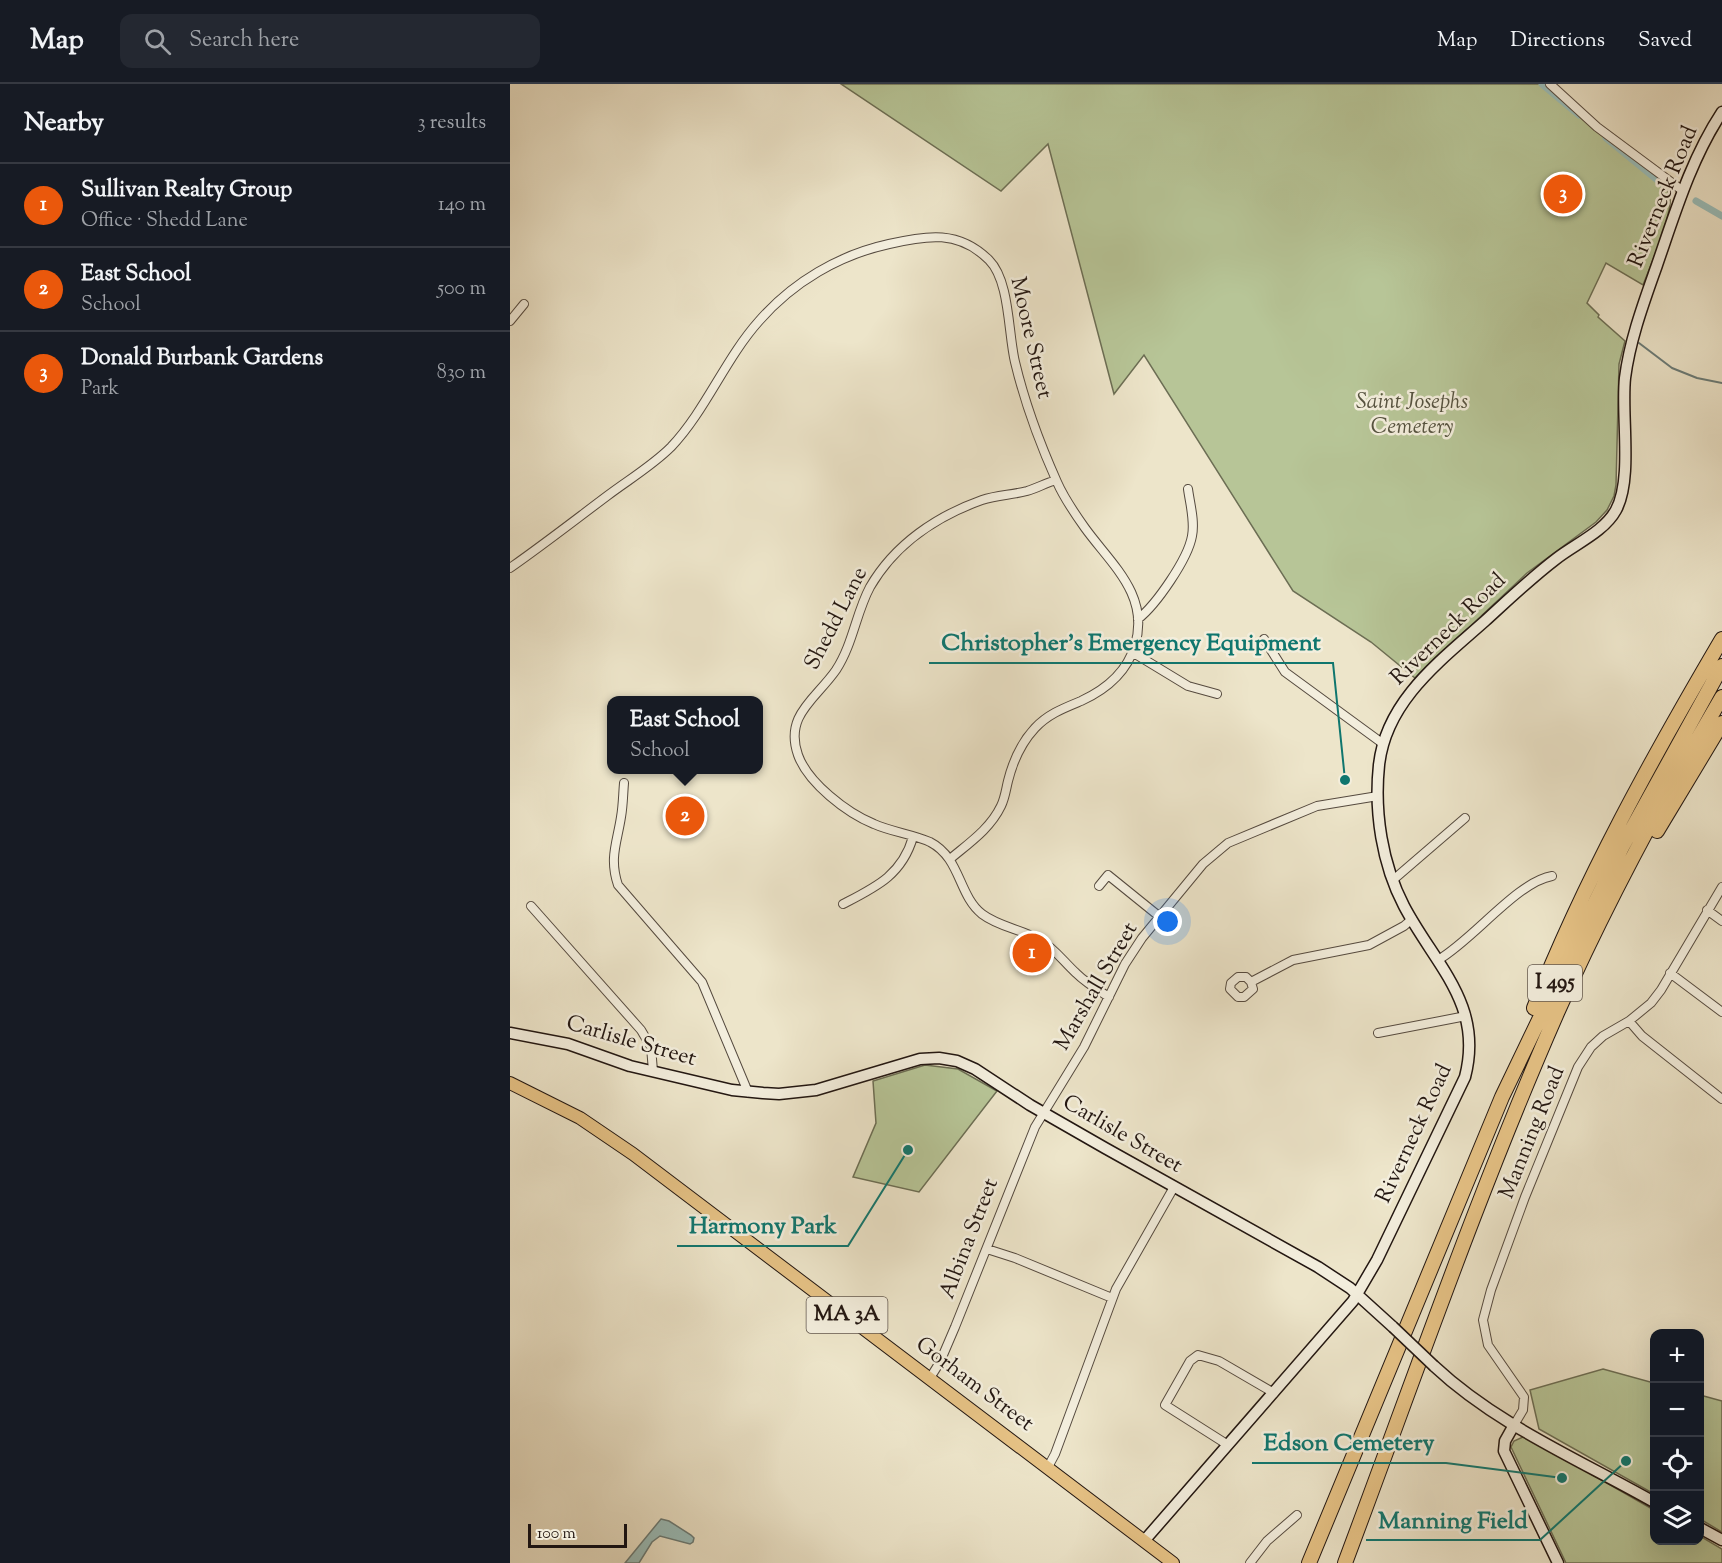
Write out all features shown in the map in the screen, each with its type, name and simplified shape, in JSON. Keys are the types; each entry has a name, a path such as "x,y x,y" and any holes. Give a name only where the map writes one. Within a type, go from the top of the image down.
{"highway":[{"path":"1483,1140 1552,962 1582,896 1642,779 1722,639"},
{"name":"I 495","path":"1309,1563 1483,1140 1527,1043 1616,858 1722,666"},
{"name":"I 495","path":"1345,1563 1494,1168 1543,1047 1593,938 1652,820 1722,697"},
{"path":"1593,938 1722,723"}],"main road":[{"name":"Riverneck Road","path":"1144,1541 1342,1315 1357,1294 1382,1250 1465,1077 1470,1044 1466,1016 1454,984 1412,920 1383,852 1378,796 1378,766 1382,743 1396,712 1411,691 1430,671 1521,587 1559,556 1598,530 1617,509 1624,480 1624,389 1630,350 1683,191 1705,141 1722,112"},
{"name":"Carlisle Street","path":"510,1034 558,1042 653,1071 748,1092 779,1094 816,1090 910,1061 939,1058 957,1061 975,1069 1043,1113 1313,1263 1343,1282 1466,1394 1514,1425 1650,1500"},
{"name":"Gorham Street","path":"510,1083 580,1118 633,1155 1173,1563"},
{"path":"1514,1425 1505,1441 1504,1451 1558,1563"},
{"path":"1704,1530 1722,1540"}],"street":[{"path":"1550,84 1597,127 1683,191"},
{"name":"Moore Street","path":"510,568 672,446 759,321 789,292 825,267 889,244 928,237 953,237 972,246 992,263 1004,290 1015,361 1029,410 1056,480 1083,526 1125,576 1134,596 1138,619 1135,645 1124,668 1107,687 1082,701 1058,709 1038,724 1014,758 1003,802 994,819 950,859"},
{"path":"510,321 524,304"},
{"name":"Shedd Lane","path":"1056,480 1027,491 984,500 948,514 922,530 899,549 880,571 869,590 851,641 837,668 800,713 794,732 798,756 811,776 829,795 848,810 874,824 931,843 950,859 969,898 981,913 999,924 1040,940 1053,949 1078,975 1109,997"},
{"path":"1138,619 1149,610 1164,590 1189,549 1193,534 1188,489"},
{"path":"1264,639 1285,672 1382,743"},
{"path":"1132,652 1188,686 1217,694"},
{"path":"624,783 621,816 614,849 613,869 618,885 702,982 748,1092"},
{"name":"Marshall Street","path":"1043,1113 1084,1047 1132,952 1203,864 1228,843 1317,806 1378,796"},
{"path":"1393,880 1465,819"},
{"path":"843,904 876,887 894,873 908,854 914,837"},
{"path":"1099,886 1108,875 1160,917"},
{"path":"1438,960 1461,945 1529,885 1543,877 1552,876"},
{"name":"Manning Road","path":"1514,1425 1522,1410 1524,1397 1488,1345 1484,1326 1486,1305 1525,1197 1578,1067 1591,1047 1603,1036 1629,1021 1651,1003 1722,887"},
{"path":"531,906 641,1030 651,1047 653,1071"},
{"path":"1707,910 1722,921"},
{"path":"1251,982 1293,960 1369,945 1412,920"},
{"path":"1670,973 1722,1012"},
{"path":"1378,1033 1466,1016"},
{"path":"1629,1021 1642,1036 1722,1099"},
{"name":"Albina Street","path":"930,1378 940,1362 1035,1126 1043,1113"},
{"path":"1048,1467 1055,1454 1112,1298 1127,1266 1174,1187"},
{"path":"987,1249 1027,1262 1112,1298"},
{"path":"1228,1445 1164,1405 1193,1358 1198,1355 1214,1359 1274,1393"},
{"path":"1250,1563 1267,1541 1298,1515"}],"green space":[{"name":"Saint Josephs Cemetery","path":"841,84 1545,84 1654,175 1666,189 1670,199 1668,217 1643,285 1606,263 1587,303 1599,315 1598,317 1625,341 1619,364 1616,485 1614,496 1607,510 1596,522 1527,573 1415,678 1371,642 1293,591 1144,355 1114,394 1048,144 1001,191"},
{"path":"925,1065 958,1069 997,1091 919,1192 853,1177 876,1123 873,1081"},
{"path":"1603,1369 1650,1382 1650,1492 1539,1429 1530,1390"},
{"path":"1704,1396 1722,1401 1722,1532 1704,1521"},
{"path":"1525,1436 1650,1508 1650,1545 1704,1545 1704,1538 1722,1549 1722,1563 1566,1563 1511,1447 1514,1441"}],"water":[{"path":"661,1519 669,1521 691,1535 694,1538 693,1542 690,1544 660,1536 652,1542 639,1563 625,1563"}],"waterway":[{"path":"1542,84 1579,115"},
{"path":"1606,138 1666,187"},
{"path":"1696,201 1722,216"},
{"path":"1639,343 1672,368 1697,378 1722,383"}],"place":[{"name":"Donald Burbank Gardens","path":"1563,194"},
{"name":"Christopher's Emergency Equipment","path":"1345,780"},
{"name":"East School","path":"685,816"},
{"name":"Sullivan Realty Group","path":"1032,953"},
{"name":"Harmony Park","path":"908,1150"},
{"name":"Manning Field","path":"1626,1461"},
{"name":"Edson Cemetery","path":"1562,1478"}]}
